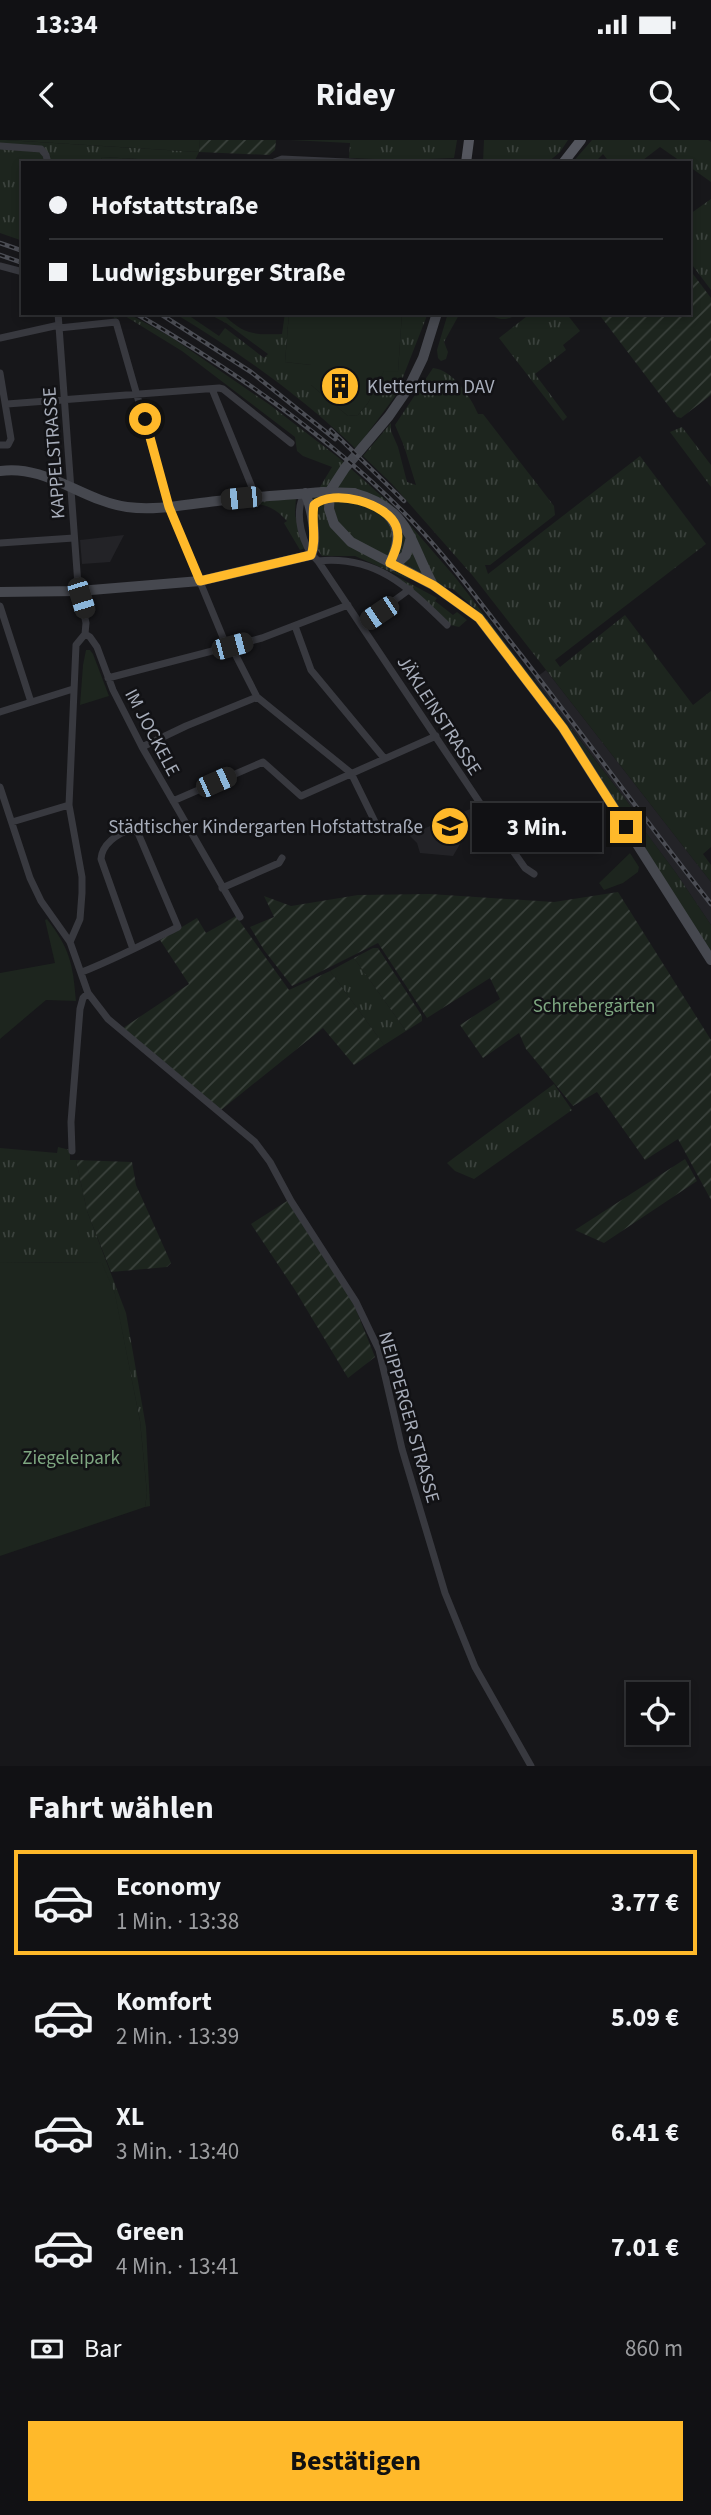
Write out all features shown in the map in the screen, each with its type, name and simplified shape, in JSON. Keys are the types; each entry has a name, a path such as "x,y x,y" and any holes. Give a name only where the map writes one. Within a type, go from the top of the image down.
{"main road":[{"path":"466,161 469,140"},
{"path":"565,161 581,140"}],"street":[{"path":"0,146 41,149 48,161"},
{"path":"277,161 325,161"},
{"path":"0,266 21,271"},
{"name":"KAPPELSTRASSE","path":"58,315 74,538 79,591 86,618 85,634"},
{"path":"436,315 423,358 409,387 334,483 329,502 334,524 351,542 433,585 479,618 541,697 711,960"},
{"path":"0,338 59,327 116,322 169,507 230,647 257,697 351,774 377,825 388,831"},
{"path":"0,373 10,439 8,445 2,446"},
{"path":"212,388 256,497"},
{"path":"6,404 223,389 291,443"},
{"path":"218,405 228,392"},
{"path":"0,471 31,472 123,507 169,507 305,494 367,497 389,509 408,529 433,585"},
{"path":"305,494 311,518 314,558"},
{"name":"JÄKLEINSTRASSE","path":"305,494 301,500 299,515 314,558 495,826 525,868 534,874"},
{"path":"311,518 314,505 323,496"},
{"path":"353,496 386,513 396,527 398,536 392,564"},
{"path":"372,554 385,550 398,536"},
{"path":"392,564 406,555 411,537"},
{"path":"0,543 74,538"},
{"path":"0,592 79,591 200,581 314,558 355,561 410,589 447,625"},
{"path":"361,625 410,589"},
{"path":"0,606 31,702"},
{"path":"108,678 230,647 348,606"},
{"path":"295,626 311,670 384,758"},
{"path":"70,942 80,919 82,877 69,805 73,689 76,645 85,634"},
{"name":"IM JOCKELE","path":"85,634 97,647 108,678 142,747 240,917"},
{"path":"0,712 73,689"},
{"path":"142,747 257,697"},
{"path":"173,801 258,763 267,764 301,796 436,736"},
{"path":"0,787 30,878 41,901 70,942 88,993 83,998 80,1009 71,1122 72,1151"},
{"path":"12,822 69,805"},
{"path":"82,972 133,949 178,925 138,833 131,829 107,845 101,853 101,859 133,949"},
{"path":"222,888 279,863 282,858"},
{"name":"NEIPPERGER STRASSE","path":"88,993 108,1019 255,1142 356,1302 379,1350 410,1477 459,1631 475,1667 531,1766"}],"shaded area":[{"path":"124,535 110,562 82,564 80,540"},
{"path":"546,670 711,882 711,925 629,810 632,808 534,679"},
{"name":"Städtischer Kindergarten Hofstattstraße","path":"475,807 484,820 456,833 460,844 453,856 420,853 417,843 409,835"}],"green space":[{"path":"0,140 199,152 194,161 102,157 101,161 21,161 21,240 0,233"},
{"path":"6,140 200,140 199,152"},
{"path":"200,140 276,140 275,150 269,155 199,152"},
{"path":"290,140 457,140 454,158 400,160 349,158 350,143"},
{"path":"484,140 568,140 549,161 483,161"},
{"path":"592,140 708,140 711,142 711,182 691,168 691,161 680,161 660,147 642,161 608,161 603,154 596,161 574,161"},
{"path":"102,157 171,161 101,161"},
{"path":"711,199 711,290 691,263 691,213"},
{"path":"691,271 711,298 711,395 681,418 677,417 600,315 691,315"},
{"path":"113,315 131,315 171,337 270,405 339,458 397,510 455,577 632,808 630,811 711,925 711,952 580,746 484,617 453,589 405,578 355,556 322,556 316,548 311,502 332,467 303,456 297,451 295,437 182,351 125,316 114,318"},
{"path":"177,315 188,315 219,336 225,328 264,358 268,354 211,315 226,315 239,327 251,333 282,334 285,315 289,315 285,362 311,365 311,385 348,416 358,415 368,403 384,370 398,371 402,315 427,315 396,395 356,449 269,376"},
{"path":"289,315 402,315 398,372 384,371 368,403 358,415 348,416 311,385 311,365 285,362"},
{"path":"447,315 459,315 444,342 448,352 446,359 441,361 438,358 437,350"},
{"path":"486,315 516,315 504,319"},
{"path":"528,315 568,315 580,331 563,345 566,350 535,374 567,417 563,421 499,338"},
{"path":"433,368 447,374 460,385 478,414 483,414 554,506 555,515 490,565 485,565 488,574 640,456 706,544 555,660 560,667 625,615 693,705 711,691 711,847 703,854 711,865 711,882 473,576 392,484 363,456 391,423 407,482 416,485 395,425"},
{"path":"682,427 711,465 711,487 670,432"},
{"path":"296,496 295,515 307,547 300,550 284,523 287,521 270,507 236,504 235,501 261,498 269,501"},
{"path":"385,570 437,598 435,601 453,615 457,612 467,620 459,627 450,625"},
{"path":"86,650 93,654 109,696 80,705 83,665"},
{"path":"630,853 639,867 638,872 623,883 604,890 599,883"},
{"name":"Schrebergärten","path":"618,892 711,1040 711,1200 678,1139 645,1160 597,1092 573,1106 526,1049 519,1033 483,1058 460,1025 500,999 490,978 427,1018 378,943 292,986 250,927 274,917 264,896 291,906 358,895 430,894 554,902"},
{"path":"236,916 289,990 330,971 384,1045 354,1065 323,1028 221,1110 123,1028 189,984 160,940 197,918 206,933"},
{"path":"47,919 69,957 76,1001 46,1000 0,1039 0,973 55,963 45,920"},
{"path":"378,948 422,1016 422,1021 406,1031 354,958"},
{"path":"354,958 406,1031 384,1045 330,971"},
{"path":"554,1084 572,1110 474,1179 455,1171 447,1163"},
{"path":"58,1147 70,1150 70,1160 76,1160 87,1211 126,1313 146,1427 150,1506 145,1507 147,1493 140,1421 114,1291 0,1392 102,1263 0,1262 0,1148 57,1153"},
{"path":"685,1159 697,1181 604,1243 575,1230"},
{"path":"76,1160 132,1162 136,1185 171,1263 167,1267 111,1272 87,1211"},
{"path":"287,1201 353,1302 375,1357 348,1378 251,1224"},
{"name":"Ziegeleipark","path":"0,1262 102,1263 115,1294 140,1421 147,1493 145,1507 0,1556"}],"railway":[{"path":"0,243 21,250"},
{"path":"0,255 21,262"},
{"path":"138,315 210,358 282,408 351,463 414,523 469,588 711,904"},
{"path":"162,315 251,372 335,439"},
{"path":"331,430 404,501"}],"place":[{"name":"Kletterturm DAV","path":"340,386"},
{"name":"Städtischer Kindergarten Hofstattstraße","path":"450,826"}],"route":[{"path":"145,419 169,507 200,581 311,555 314,548 311,518 314,505 318,501 352,499 379,508 393,520 398,536 390,563 433,585 479,618 563,728 626,827"}]}
